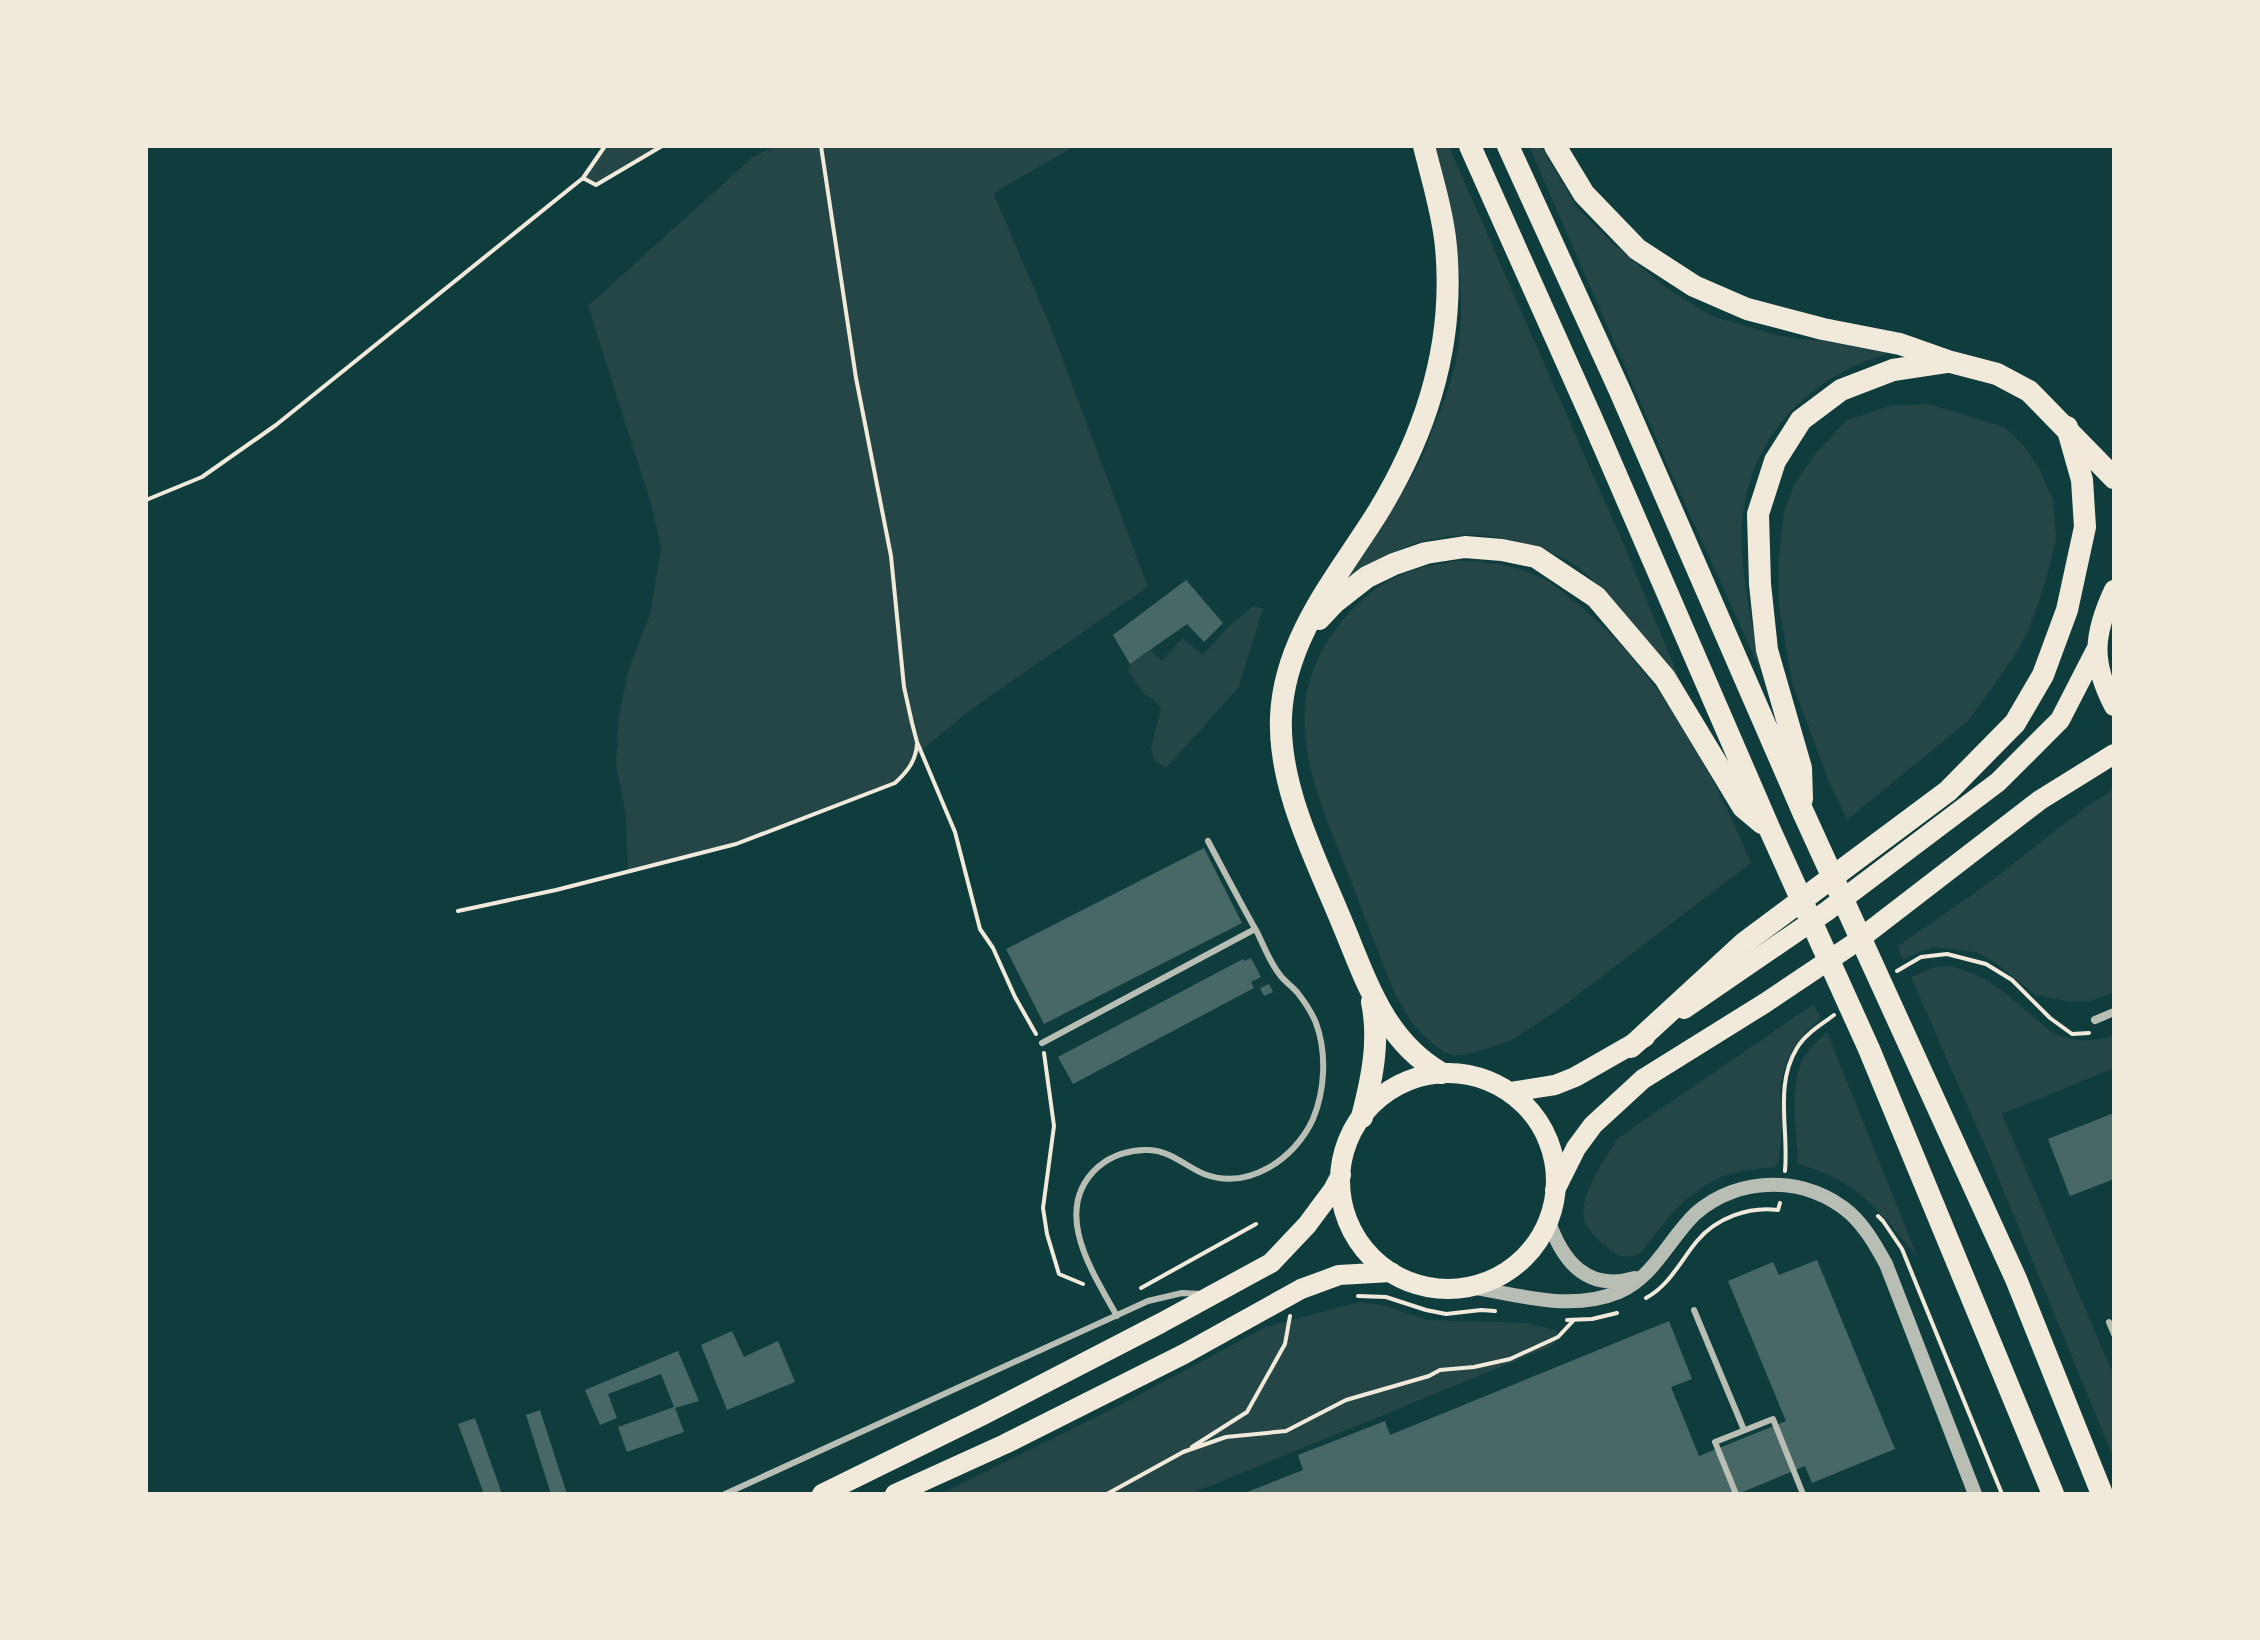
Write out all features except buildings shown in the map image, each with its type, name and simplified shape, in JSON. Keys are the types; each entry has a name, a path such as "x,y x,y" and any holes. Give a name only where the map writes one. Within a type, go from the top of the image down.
{"highway":[{"path":"1424,146 1446,245 1447,327 1439,368 1421,428 1404,463 1379,510 1316,607 1295,653 1284,692 1282,750 1291,795 1368,985 1389,1025 1406,1048 1427,1065 1441,1073 1480,1078 1500,1085 1530,1110 1546,1135 1554,1161 1555,1190"},
{"path":"1470,146 1869,1049 2053,1494"},
{"path":"1508,146 1619,389 1899,1027 2016,1279 2102,1494"},
{"path":"1555,146 1584,194 1637,249 1694,286 1747,309 1823,329 1900,344 1997,374 2029,391 2067,427 2113,480"},
{"path":"1803,812 1801,768 1767,650 1760,584 1758,514 1775,461 1801,420 1841,390 1893,370 1951,362"},
{"path":"1631,1047 1744,943 1948,791 2015,723 2043,675 2067,610 2085,527 2082,480 2067,427"},
{"path":"1295,653 1335,602 1367,577 1394,564 1426,553 1465,547 1536,557 1596,597 1665,678 1743,807 1770,830"},
{"path":"2114,590 2101,618 2097,648 2099,669 2114,706"},
{"path":"1511,1092 1555,1085 1631,1047 1827,911 1998,782 2060,720 2097,648"},
{"path":"1441,1073 1402,1084 1380,1098 1362,1117 1347,1144 1341,1175 1342,1196 1350,1223 1366,1251 1391,1272 1414,1284 1439,1289 1470,1287 1494,1279 1527,1255 1548,1219 1555,1190 1576,1148 1593,1125 1643,1079 1853,944 2040,800 2114,754"},
{"path":"1362,1117 1373,1070 1376,1036 1368,985"},
{"path":"822,1494 983,1415 1271,1263 1307,1225 1341,1175"},
{"path":"895,1494 1005,1444 1184,1354 1301,1289 1339,1275 1391,1272"}],"street":[{"path":"2095,1020 2114,1012"},
{"path":"1470,1287 1552,1302 1589,1301 1623,1290 1643,1276 1694,1215 1719,1197 1752,1185 1783,1185 1806,1190 1836,1203 1852,1215 1874,1241 1886,1264 1972,1493"},
{"path":"1548,1219 1559,1248 1582,1273 1598,1280 1625,1281 1643,1276"}],"lane":[{"path":"1117,1316 1083,1248 1076,1221 1079,1199 1088,1178 1106,1161 1118,1155 1148,1149 1171,1155 1218,1178 1249,1177 1282,1158 1301,1139 1319,1105 1323,1058 1316,1023 1299,994 1280,976 1208,841"},
{"path":"1042,1043 1255,929"},
{"path":"725,1494 1148,1301 1182,1293 1213,1295"},
{"path":"1694,1310 1744,1430"},
{"path":"2109,1322 2114,1334"},
{"path":"1736,1494 1715,1442 1773,1419 1803,1494"}],"path":[{"path":"146,500 202,477 276,425 583,178 605,146"},
{"path":"583,178 596,185 662,146"},
{"path":"821,146 856,378 891,556 904,687 917,742 955,832 980,929 1042,1043 1054,1126 1043,1208 1059,1274 1084,1284 1100,1285"},
{"path":"458,911 556,890 736,844 895,783 907,772 917,754 917,742"},
{"path":"1112,1307 1256,1224"},
{"path":"1107,1494 1247,1412 1285,1344 1291,1314"},
{"path":"1183,1452 1226,1437 1286,1431 1346,1400 1440,1370 1510,1359 1558,1337 1573,1321"}],"shaded area":[{"path":"605,146 662,146 596,185 583,178"},
{"path":"775,146 1075,146 995,192 995,197 1051,328 1148,587 973,708 917,754 907,772 895,783 737,844 628,872 626,816 616,765 619,714 629,669 651,611 661,547 652,507 588,306 753,157"},
{"path":"1434,146 1448,146 1453,156 1626,550 1686,695 1606,593 1571,563 1537,548 1489,536 1442,537 1396,551 1354,576 1344,575 1411,478 1455,365 1461,312 1458,255 1448,198"},
{"path":"1529,146 1541,146 1576,206 1610,241 1665,287 1712,316 1780,336 1887,349 1888,353 1853,367 1822,385 1796,406 1774,432 1758,461 1747,493 1742,528 1745,584 1760,655 1760,669 1676,484"},
{"path":"1929,404 2004,427 2024,446 2040,470 2053,500 2056,540 2030,627 2015,655 1969,720 1847,820 1828,779 1792,682 1779,606 1779,556 1784,512 1794,485 1816,453 1847,420 1889,406"},
{"path":"1458,561 1503,565 1546,580 1608,632 1635,661 1680,724 1719,792 1751,863 1559,1009 1514,1039 1463,1055 1444,1052 1429,1041 1412,1023 1396,996 1311,772 1305,711 1310,680 1322,650 1356,606 1394,578"},
{"path":"1253,606 1263,609 1238,688 1166,768 1154,760 1151,748 1161,708 1144,694 1128,671 1130,664 1151,650 1162,661 1182,638 1203,655 1228,627"},
{"path":"2114,789 2114,992 2092,1001 2070,1002 2036,995 1996,963 1976,952 1933,947 1902,959 1898,946"},
{"path":"1949,966 1991,984 2053,1033 2084,1040 2114,1035 2114,1068 2002,1114 2114,1376 2114,1459 1986,1148 1911,977 1935,967"},
{"path":"1814,1004 1821,1019 1795,1047 1781,1083 1783,1121 1776,1167 1734,1173 1708,1183 1676,1210 1636,1255 1619,1255 1600,1241 1588,1227 1584,1209 1595,1176 1618,1138"},
{"path":"1827,1032 1918,1258 1879,1212 1853,1189 1820,1171 1798,1164 1795,1098 1798,1072 1807,1053"},
{"path":"1359,1302 1386,1306 1426,1320 1526,1323 1556,1330 1558,1337 1554,1345 1190,1494 941,1494 1122,1404 1266,1327"}]}
